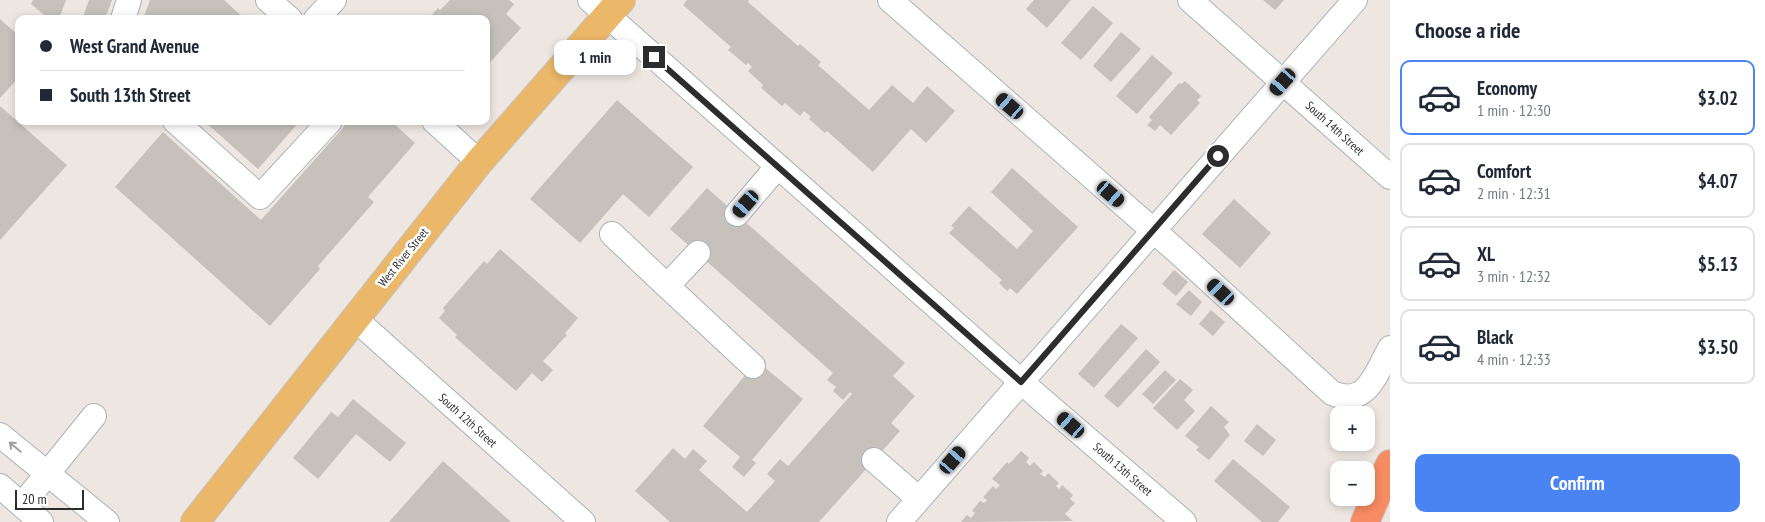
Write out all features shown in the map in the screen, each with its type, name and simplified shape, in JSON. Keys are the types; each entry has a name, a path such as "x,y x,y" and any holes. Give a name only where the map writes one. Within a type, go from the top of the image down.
{"highway":[{"path":"1365,522 1390,464"}],"main road":[{"name":"West River Street","path":"195,522 354,318 606,5"}],"street":[{"path":"124,15 130,0"},
{"path":"268,0 285,15"},
{"path":"288,0 296,15"},
{"path":"320,15 334,0"},
{"path":"890,0 1153,231 1332,393 1345,399 1356,397 1368,388 1390,348"},
{"name":"South 14th Street","path":"1190,0 1390,177"},
{"path":"899,522 1355,0"},
{"name":"South 13th Street","path":"606,5 778,166 1021,382 1184,522"},
{"path":"179,125 260,197 326,125"},
{"path":"438,125 479,162"},
{"path":"737,214 778,166"},
{"path":"612,234 753,366"},
{"path":"667,286 698,254"},
{"name":"South 12th Street","path":"354,318 583,522"},
{"path":"22,505 94,416"},
{"path":"0,435 107,522"},
{"path":"874,460 919,499"},
{"path":"0,486 41,522"}],"building":[{"path":"33,0 66,0 60,15 44,15 31,4"},
{"path":"89,0 112,0 106,15 83,15"},
{"path":"150,0 224,0 241,15 144,15"},
{"path":"450,0 509,0 514,4 506,14 521,28 490,63 490,15 432,15 438,8 440,10"},
{"path":"687,0 749,0 748,2 798,46 800,44 821,62 818,65 869,110 892,85 913,103 927,86 955,111 926,143 911,129 873,172 827,131 825,133 809,119 811,117 804,111 800,116 785,103 782,106 761,88 763,85 748,71 752,67 748,63 746,65 728,50 731,47 683,5"},
{"path":"1034,0 1071,0 1047,28 1026,9"},
{"path":"1263,0 1284,0 1275,10"},
{"path":"1093,6 1113,23 1081,60 1061,43"},
{"path":"0,19 15,32 15,81 0,98"},
{"path":"1121,32 1141,49 1111,82 1093,66"},
{"path":"1152,55 1173,73 1137,114 1116,96"},
{"path":"1185,81 1201,96 1197,100 1200,103 1171,135 1160,125 1155,131 1147,125 1152,120 1149,117 1179,83 1181,84"},
{"path":"617,100 693,167 649,217 623,194 580,243 530,199"},
{"path":"0,106 15,119 15,125 22,125 67,165 0,240"},
{"path":"208,125 296,125 258,169"},
{"path":"345,125 395,125 415,143 368,197 374,202 318,266 320,269 270,326 115,187 163,132 261,220"},
{"path":"1012,168 1078,227 1017,294 1010,288 1007,291 999,283 1002,280 949,233 954,228 951,226 969,206 1017,249 1033,231 991,192"},
{"path":"707,188 905,363 893,376 915,396 891,423 900,431 819,522 670,522 635,491 673,448 685,459 693,449 707,461 699,470 747,512 775,481 767,474 780,459 788,466 852,394 850,392 843,400 833,391 836,387 827,380 833,373 670,229"},
{"path":"1234,199 1271,233 1240,268 1202,234"},
{"path":"500,249 578,318 565,333 567,335 543,361 553,370 542,382 532,373 516,391 455,337 457,335 439,318 445,311 443,308 484,261 487,264"},
{"path":"1174,270 1188,282 1176,296 1162,284"},
{"path":"1189,290 1202,302 1191,316 1176,304"},
{"path":"1211,310 1225,322 1213,336 1199,324"},
{"path":"1121,324 1138,338 1094,388 1078,374"},
{"path":"1146,349 1160,362 1118,408 1104,396"},
{"path":"757,361 803,399 752,460 756,463 744,477 732,467 740,457 703,426"},
{"path":"1165,370 1176,380 1153,404 1142,394"},
{"path":"1180,379 1193,390 1184,400 1195,411 1177,430 1153,408"},
{"path":"353,399 406,443 390,462 356,434 318,479 293,458 331,412 338,417"},
{"path":"1211,406 1229,422 1224,427 1230,435 1209,460 1196,450 1199,447 1185,436"},
{"path":"1257,424 1276,440 1263,456 1244,441"},
{"path":"1021,451 1029,458 1026,462 1030,466 1034,462 1043,471 1040,474 1045,477 1048,473 1059,483 1056,486 1059,489 1062,485 1073,495 1070,499 1075,503 1065,514 1073,521 961,522 967,515 971,518 975,513 972,511 980,501 984,503 987,500 983,497 993,486 996,489 1000,485 992,479 1007,462 1009,464"},
{"path":"1233,459 1290,507 1278,522 1262,522 1214,481"},
{"path":"443,461 511,522 389,522"}],"tunnel":[{"path":"698,253 737,214"}],"route":[{"path":"654,57 1021,382 1218,156"}]}
